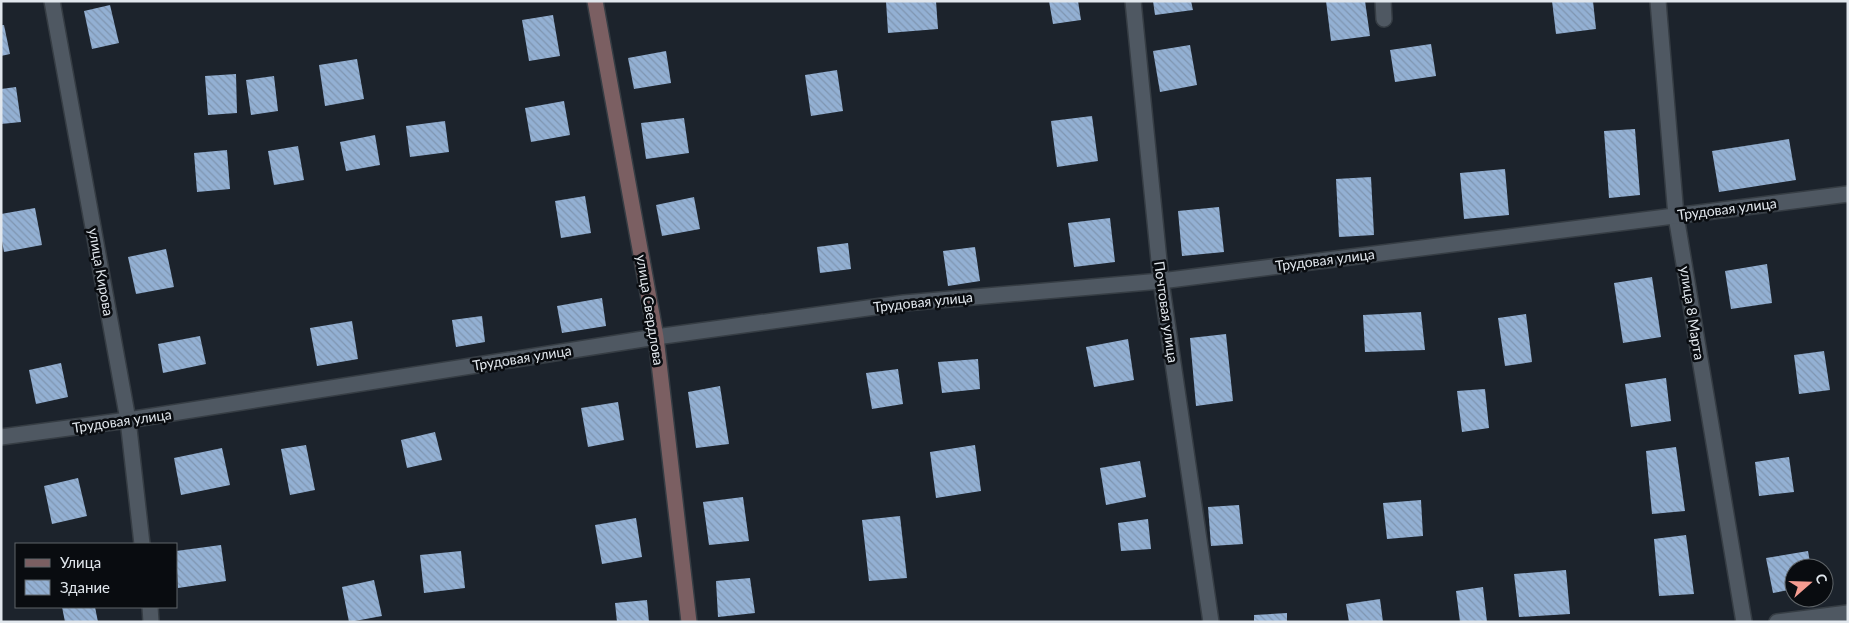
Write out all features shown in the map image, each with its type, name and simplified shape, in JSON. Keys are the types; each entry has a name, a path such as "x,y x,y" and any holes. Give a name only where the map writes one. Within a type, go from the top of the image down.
{"street":[{"name":"улица Кирова","path":"52,1 128,420 142,543"},
{"name":"улица Свердлова","path":"595,1 656,337 689,622"},
{"name":"Почтовая улица","path":"1133,1 1161,281 1212,622"},
{"path":"1383,1 1384,19"},
{"name":"улица 8 Марта","path":"1658,1 1676,216 1744,622"},
{"name":"Трудовая улица","path":"1,437 128,420 656,337 904,303 1161,281 1848,194"},
{"path":"150,608 151,622"},
{"path":"1777,622 1848,612"}],"building":[{"path":"886,1 936,1 938,29 888,33"},
{"path":"1049,1 1078,1 1081,20 1053,24"},
{"path":"1153,1 1191,1 1193,10 1155,15"},
{"path":"1326,1 1365,1 1370,36 1331,41"},
{"path":"1552,1 1593,1 1596,29 1556,34"},
{"path":"110,5 119,43 92,49 84,11"},
{"path":"553,15 560,56 529,61 522,20"},
{"path":"1,25 4,25 10,54 1,56"},
{"path":"1431,44 1436,76 1395,82 1390,50"},
{"path":"1190,45 1197,85 1160,92 1153,51"},
{"path":"666,51 671,83 634,89 628,58"},
{"path":"357,59 364,99 325,106 319,65"},
{"path":"837,70 843,111 811,116 805,75"},
{"path":"236,74 237,113 208,115 205,76"},
{"path":"274,76 278,111 251,115 246,80"},
{"path":"16,87 21,122 1,124 1,89"},
{"path":"564,101 570,135 531,142 525,108"},
{"path":"1092,116 1098,161 1057,167 1051,121"},
{"path":"684,118 689,153 646,159 641,123"},
{"path":"445,121 449,152 410,157 406,126"},
{"path":"1635,129 1640,195 1609,198 1604,131"},
{"path":"375,135 380,165 346,171 340,142"},
{"path":"1789,139 1796,180 1719,192 1712,151"},
{"path":"298,146 304,180 274,185 268,151"},
{"path":"227,150 230,189 197,192 194,153"},
{"path":"1505,169 1509,215 1464,219 1460,173"},
{"path":"1371,177 1374,235 1339,237 1336,179"},
{"path":"585,196 591,233 561,238 555,201"},
{"path":"694,197 700,229 662,236 656,205"},
{"path":"1219,207 1224,252 1182,256 1178,211"},
{"path":"35,208 42,245 4,252 1,236 1,214"},
{"path":"1110,218 1115,262 1074,267 1068,223"},
{"path":"848,243 851,269 820,273 817,247"},
{"path":"975,247 980,281 948,286 943,251"},
{"path":"166,249 174,287 136,294 128,257"},
{"path":"1767,264 1772,303 1731,309 1725,271"},
{"path":"1652,277 1661,337 1623,343 1614,283"},
{"path":"602,298 606,326 562,333 557,306"},
{"path":"1421,312 1425,350 1365,352 1363,315"},
{"path":"1526,314 1532,362 1505,366 1498,318"},
{"path":"482,316 485,342 456,347 452,320"},
{"path":"352,321 358,359 317,366 310,328"},
{"path":"1226,334 1233,401 1196,406 1190,338"},
{"path":"200,336 206,364 163,373 158,344"},
{"path":"1128,339 1134,380 1094,387 1086,347"},
{"path":"1824,351 1830,390 1799,394 1794,355"},
{"path":"978,359 980,389 942,393 938,362"},
{"path":"61,363 68,397 36,404 29,370"},
{"path":"898,369 903,404 872,409 866,373"},
{"path":"1666,378 1671,421 1631,427 1625,384"},
{"path":"720,386 729,444 696,448 688,392"},
{"path":"1485,389 1489,428 1462,432 1457,391"},
{"path":"618,402 624,440 588,447 581,408"},
{"path":"435,432 442,460 407,468 401,440"},
{"path":"306,445 315,490 290,495 281,449"},
{"path":"975,445 981,491 936,498 930,452"},
{"path":"1676,447 1685,511 1652,514 1646,451"},
{"path":"222,448 230,485 181,495 174,458"},
{"path":"1789,457 1794,492 1759,496 1755,462"},
{"path":"1140,461 1146,497 1106,505 1100,468"},
{"path":"78,478 87,516 52,524 44,486"},
{"path":"743,497 749,541 709,545 703,502"},
{"path":"1421,500 1423,536 1387,539 1383,503"},
{"path":"1239,505 1243,544 1211,546 1208,507"},
{"path":"900,516 907,578 869,581 862,520"},
{"path":"636,518 642,557 602,564 595,525"},
{"path":"1148,519 1151,549 1121,551 1118,523"},
{"path":"1686,535 1694,594 1659,596 1654,539"},
{"path":"221,545 226,581 178,588 178,551"},
{"path":"461,551 465,588 424,593 420,555"},
{"path":"1808,551 1809,558 1784,558 1784,591 1773,593 1766,558"},
{"path":"1566,570 1570,614 1519,617 1514,574"},
{"path":"750,578 755,613 718,617 716,581"},
{"path":"374,580 382,616 349,622 342,587"},
{"path":"1483,587 1487,622 1460,622 1456,591"},
{"path":"1380,599 1383,622 1349,622 1346,604"},
{"path":"647,600 649,622 617,622 615,603"},
{"path":"62,608 95,608 98,622 65,622"},
{"path":"1287,613 1287,622 1254,622 1254,615"}]}
